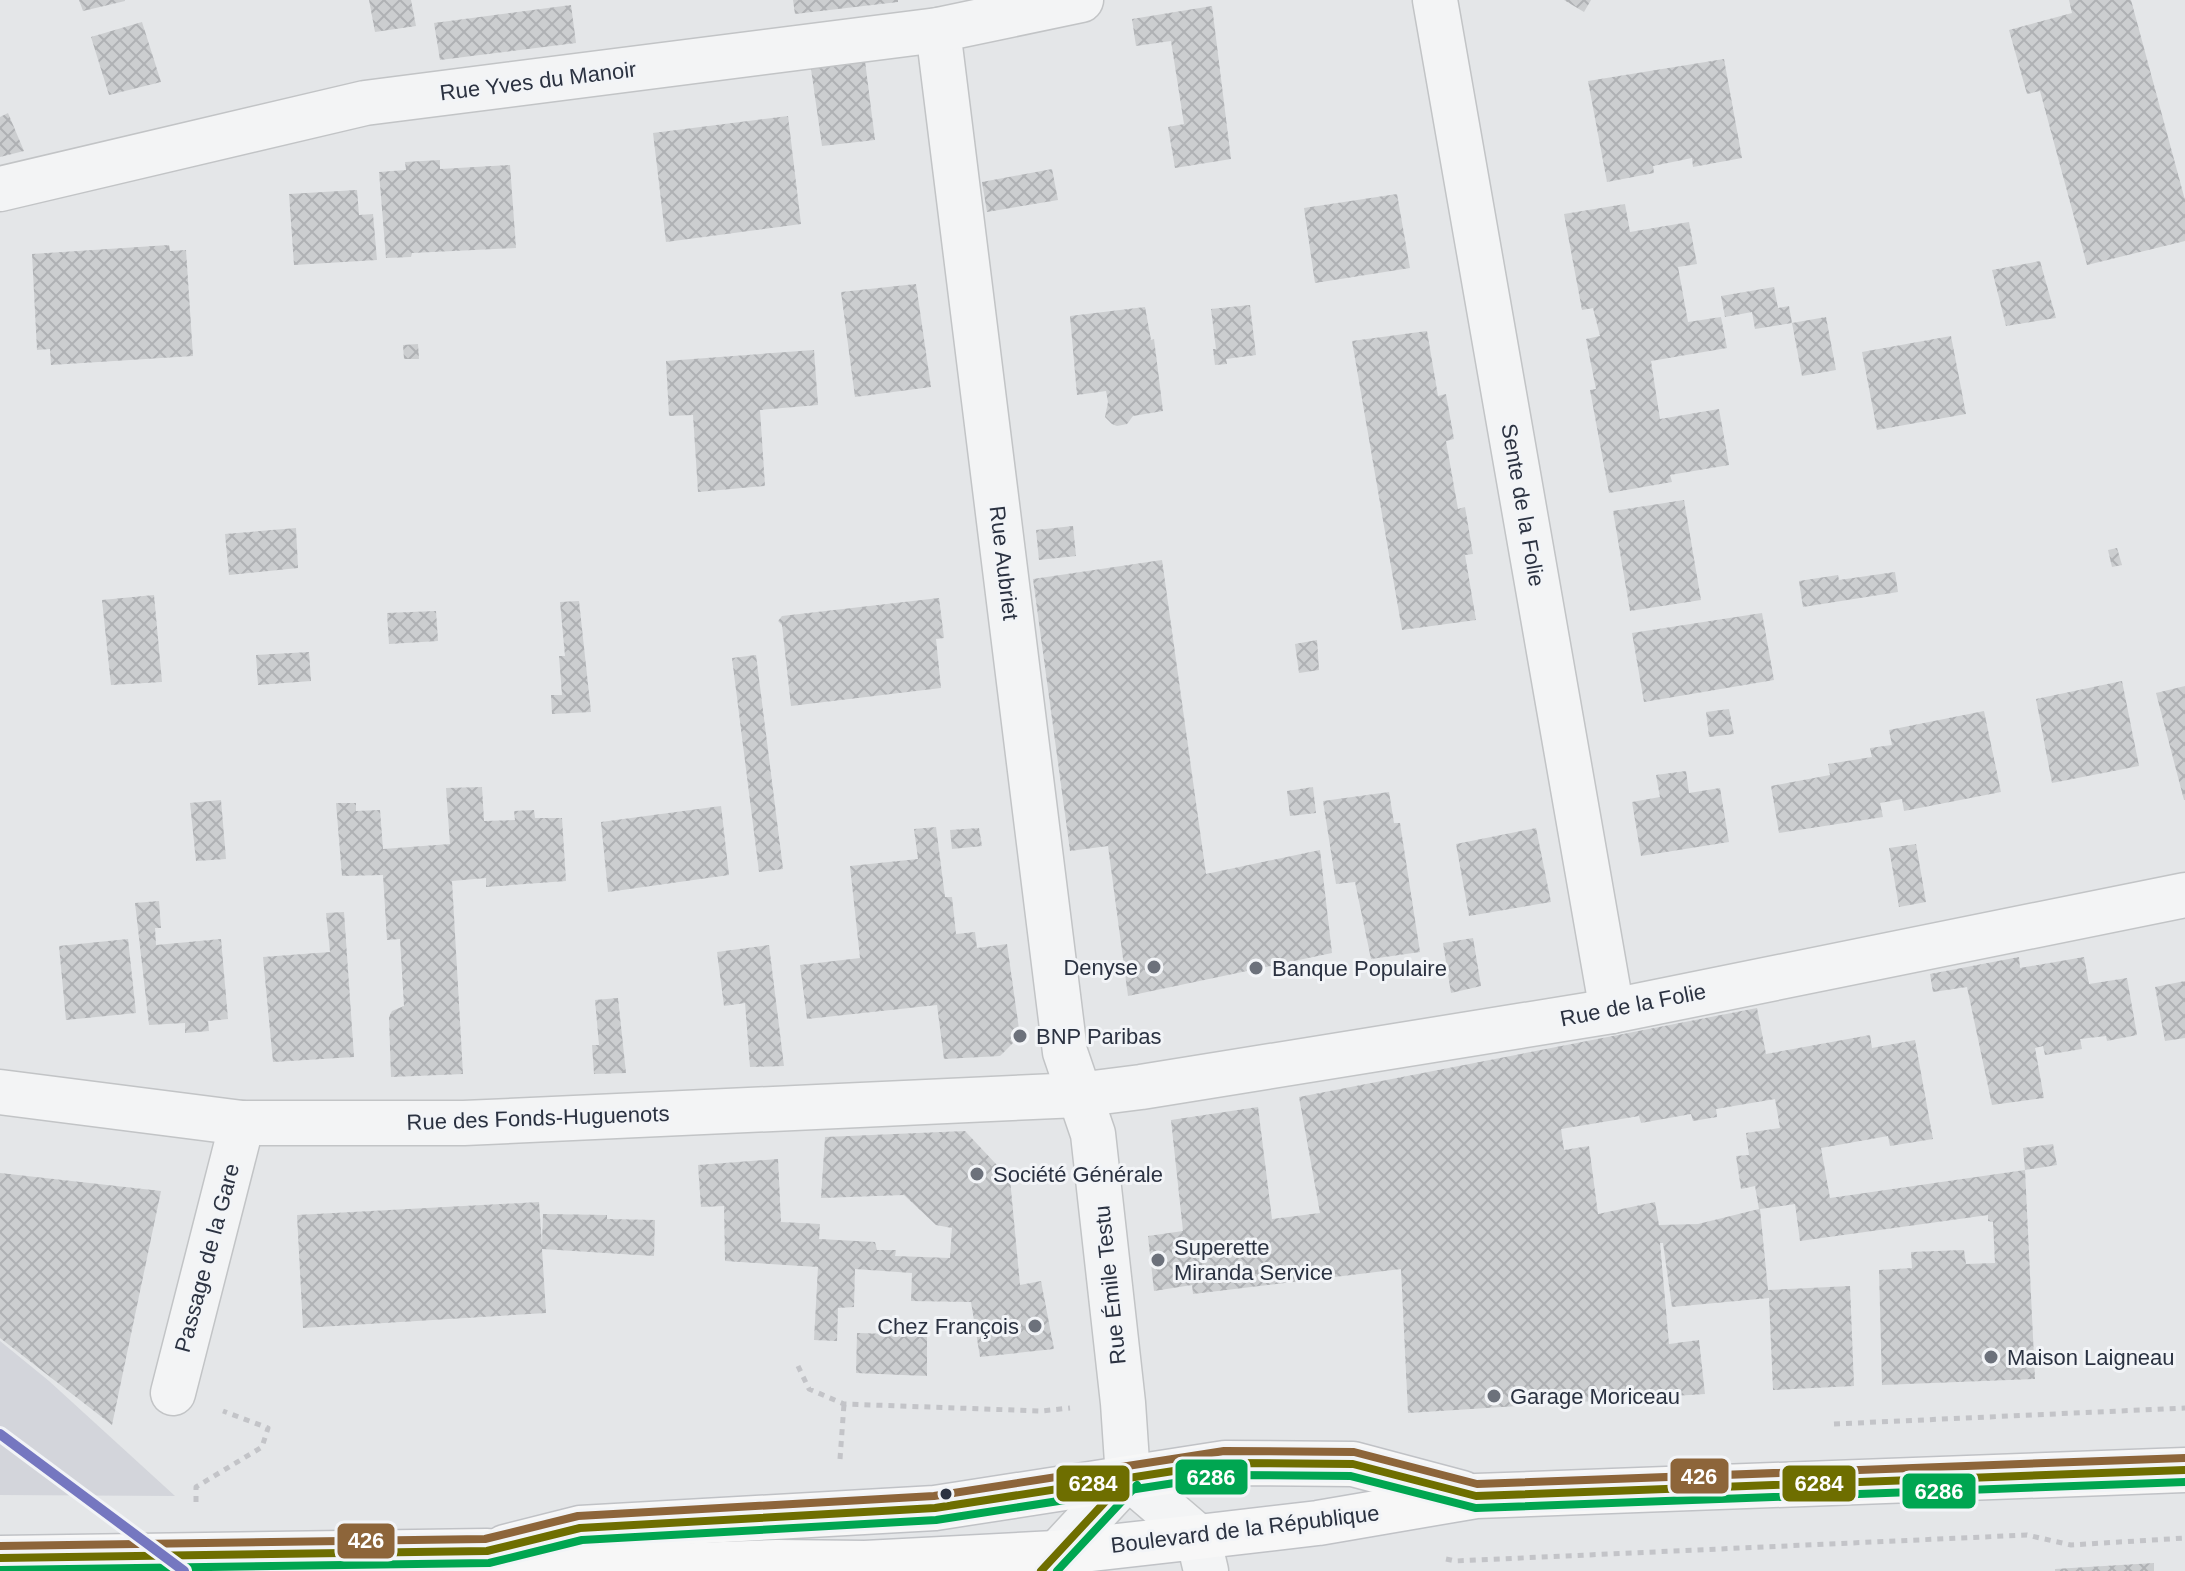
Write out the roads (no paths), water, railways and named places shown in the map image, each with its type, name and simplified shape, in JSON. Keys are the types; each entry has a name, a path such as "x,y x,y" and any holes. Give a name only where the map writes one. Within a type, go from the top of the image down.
{"main road":[{"name":"Boulevard de la République","path":"487,1551 580,1528 919,1510 1225,1463 1353,1464 1476,1496"},
{"name":"Boulevard de la République","path":"0,1558 487,1551 588,1569 777,1562 1048,1562 1202,1554 1318,1523 1476,1496 2185,1470"}],"street":[{"name":"Rue Yves du Manoir","path":"0,189 365,103 938,30 1081,0"},
{"name":"Sente de la Folie","path":"1435,0 1612,1011"},
{"name":"Rue Aubriet","path":"938,30 1065,1052 1078,1095"},
{"name":"Rue de la Folie","path":"1078,1095 1612,1011 2185,895"},
{"name":"Rue des Fonds-Huguenots","path":"0,1092 242,1123 464,1123 1078,1095"},
{"name":"Rue Émile Testu","path":"1078,1095 1093,1134 1123,1403 1128,1477"},
{"name":"Passage de la Gare","path":"173,1393 242,1123"},
{"path":"1048,1562 1128,1477 1202,1554"}],"place":[{"name":"Denyse","path":"1154,967"},
{"name":"Banque Populaire","path":"1256,968"},
{"name":"BNP Paribas","path":"1020,1036"},
{"name":"Société Générale","path":"977,1174"},
{"name":"Superette Miranda Service","path":"1158,1260"},
{"name":"Chez François","path":"1035,1326"},
{"name":"Maison Laigneau","path":"1991,1357"},
{"name":"Garage Moriceau","path":"1494,1396"}]}
